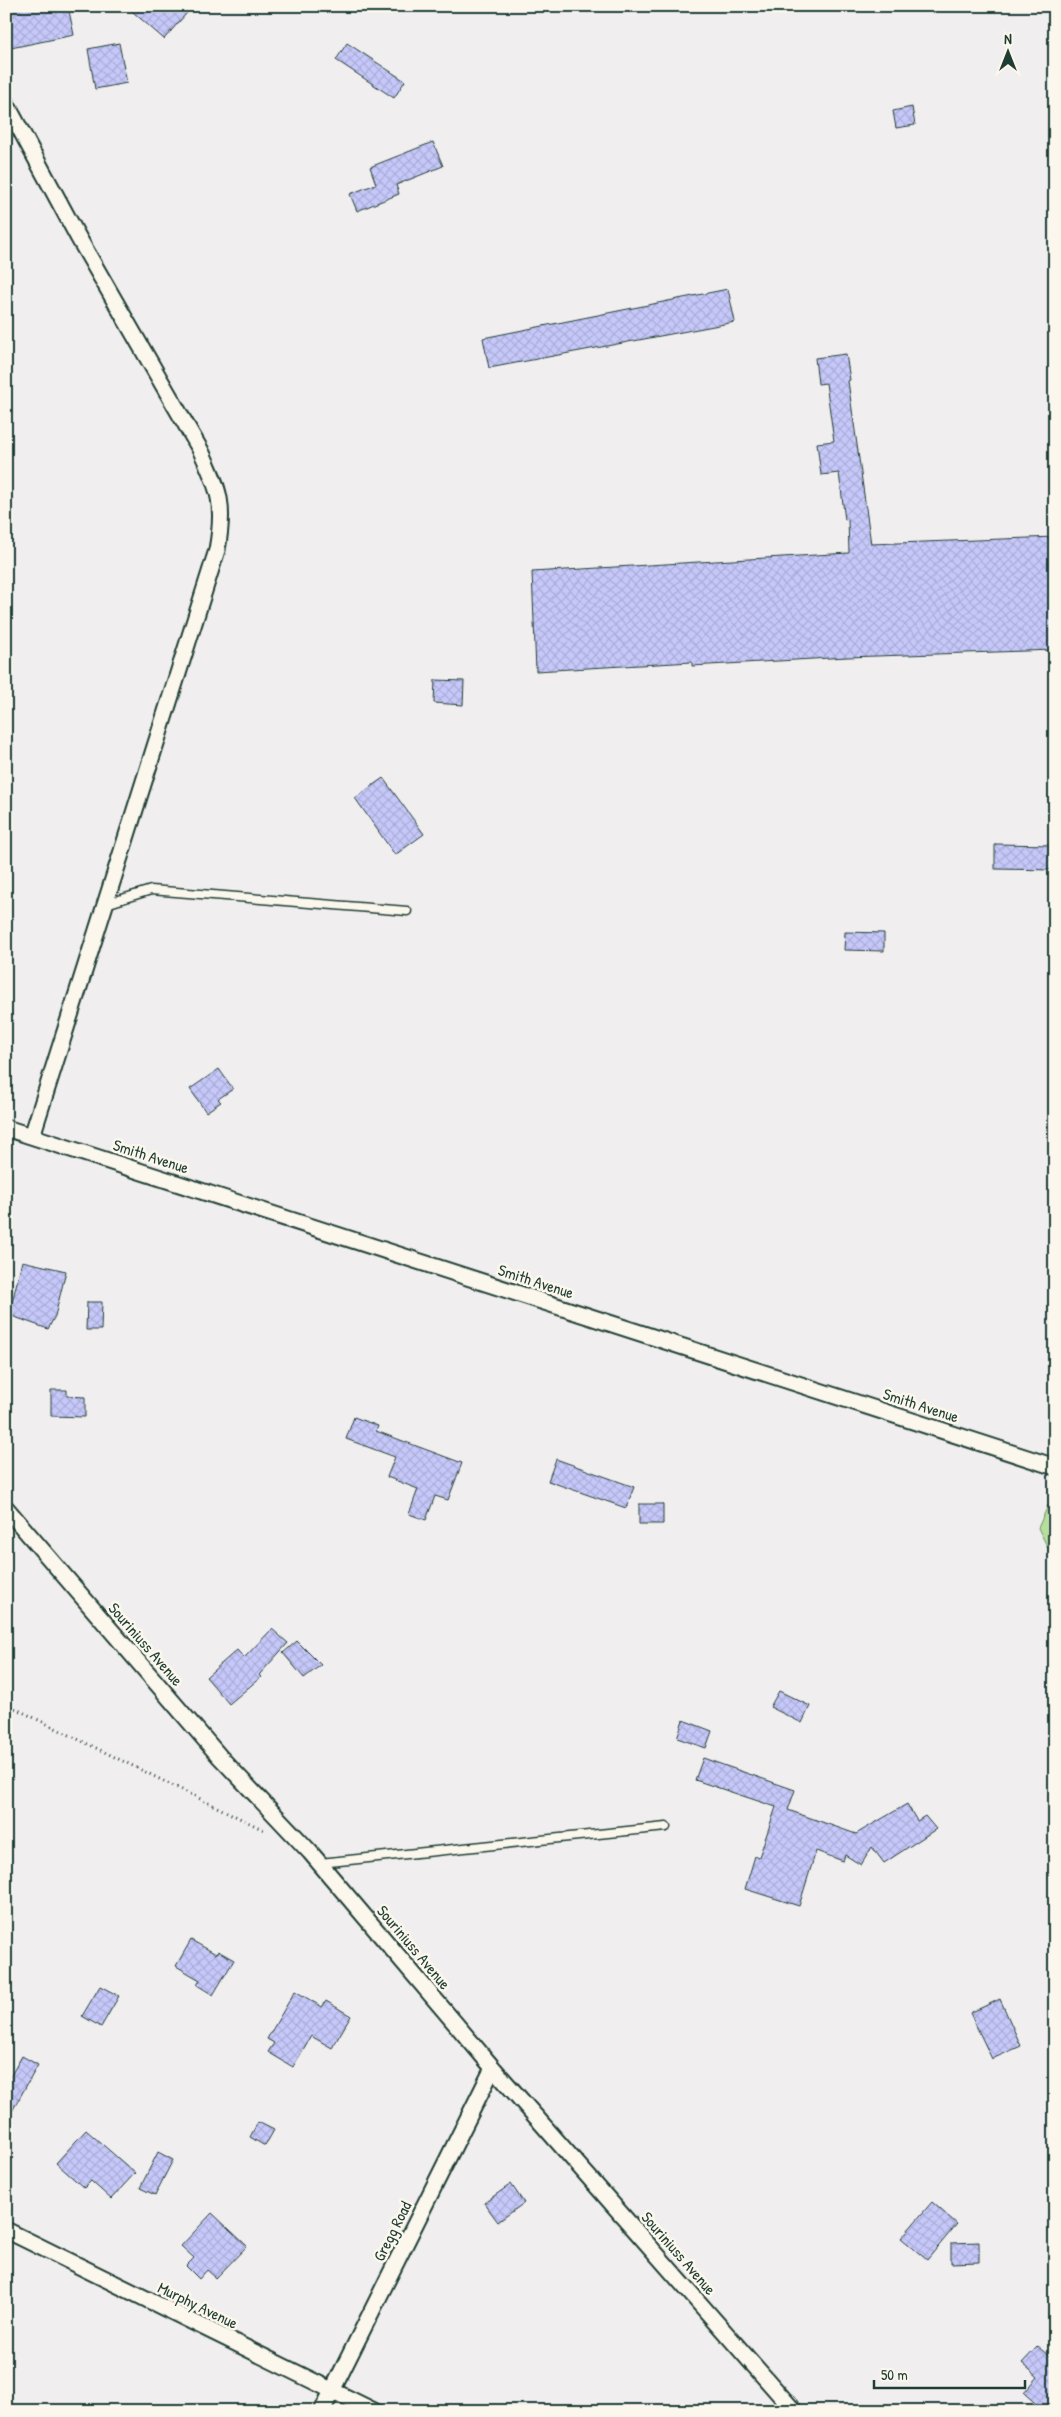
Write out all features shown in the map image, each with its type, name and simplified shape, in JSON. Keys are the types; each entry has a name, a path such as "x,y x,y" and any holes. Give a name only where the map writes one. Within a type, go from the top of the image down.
{"street":[{"path":"6,103 78,237 201,452 216,482 222,501 222,525 217,550 32,1136"},
{"name":"Smith Avenue","path":"6,1128 1055,1467"},
{"name":"Souriniuss Avenue","path":"6,1508 220,1757 320,1864 493,2068 794,2411"},
{"name":"Gregg Road","path":"322,2411 493,2068"},
{"name":"Murphy Avenue","path":"6,2230 374,2411"}],"lane":[{"path":"106,904 151,890 407,910"},
{"path":"320,1864 666,1827"}],"path":[{"path":"6,1704 266,1831"}],"green space":[{"path":"1055,1490 1055,1562 1038,1528"}],"building":[{"path":"6,6 68,6 74,35 6,49"},
{"path":"126,6 193,6 164,39"},
{"path":"119,43 127,83 95,89 88,49"},
{"path":"347,43 405,81 394,98 336,60"},
{"path":"912,107 915,125 896,128 893,111"},
{"path":"433,142 443,166 396,185 399,194 357,211 350,194 376,184 370,167"},
{"path":"728,289 735,322 489,368 483,338"},
{"path":"846,354 850,380 848,381 871,544 1055,537 1055,650 847,657 692,666 692,662 536,671 532,572 849,553 848,519 845,520 839,473 821,475 817,443 834,441 826,383 818,384 815,358"},
{"path":"435,680 464,681 463,705 434,703"},
{"path":"383,778 424,834 395,855 355,798"},
{"path":"995,844 1055,845 1055,870 995,869"},
{"path":"845,932 884,933 884,951 844,950"},
{"path":"219,1069 233,1089 218,1099 221,1102 206,1112 190,1089"},
{"path":"22,1261 66,1271 55,1316 48,1329 9,1315"},
{"path":"87,1302 102,1302 101,1330 86,1330"},
{"path":"51,1390 67,1390 67,1396 85,1397 85,1417 51,1416"},
{"path":"354,1417 378,1426 376,1431 462,1463 448,1500 435,1496 426,1520 409,1514 418,1489 387,1477 395,1457 346,1439"},
{"path":"556,1459 634,1487 626,1508 548,1481"},
{"path":"639,1504 663,1504 663,1524 639,1524"},
{"path":"272,1629 288,1643 259,1675 261,1677 229,1704 206,1677 237,1650 244,1658"},
{"path":"297,1641 321,1665 304,1678 283,1653"},
{"path":"779,1691 810,1706 802,1723 770,1707"},
{"path":"683,1720 712,1731 706,1748 677,1738"},
{"path":"703,1758 795,1790 788,1810 856,1834 907,1804 917,1821 925,1816 936,1829 884,1863 872,1847 861,1865 845,1855 843,1861 816,1851 799,1906 745,1889 755,1856 759,1857 776,1807 695,1780"},
{"path":"191,1940 216,1954 218,1951 234,1960 213,1995 197,1985 200,1980 176,1966"},
{"path":"100,1986 119,1996 101,2027 82,2016"},
{"path":"295,1991 322,2007 326,2001 351,2016 332,2048 311,2036 293,2067 268,2052 274,2043 267,2039"},
{"path":"1000,1999 1021,2046 992,2059 970,2013"},
{"path":"22,2056 38,2065 6,2122 6,2084"},
{"path":"258,2122 274,2130 265,2146 250,2137"},
{"path":"86,2130 135,2173 111,2199 91,2181 84,2188 56,2163"},
{"path":"158,2152 173,2160 155,2195 140,2188"},
{"path":"511,2184 524,2203 498,2222 484,2203"},
{"path":"932,2202 957,2224 927,2260 901,2238"},
{"path":"212,2213 247,2246 216,2278 207,2270 199,2279 186,2266 194,2258 181,2246"},
{"path":"979,2242 979,2262 951,2263 951,2243"},
{"path":"1038,2346 1055,2360 1055,2411 1044,2411 1024,2393 1038,2377 1022,2363"}]}
